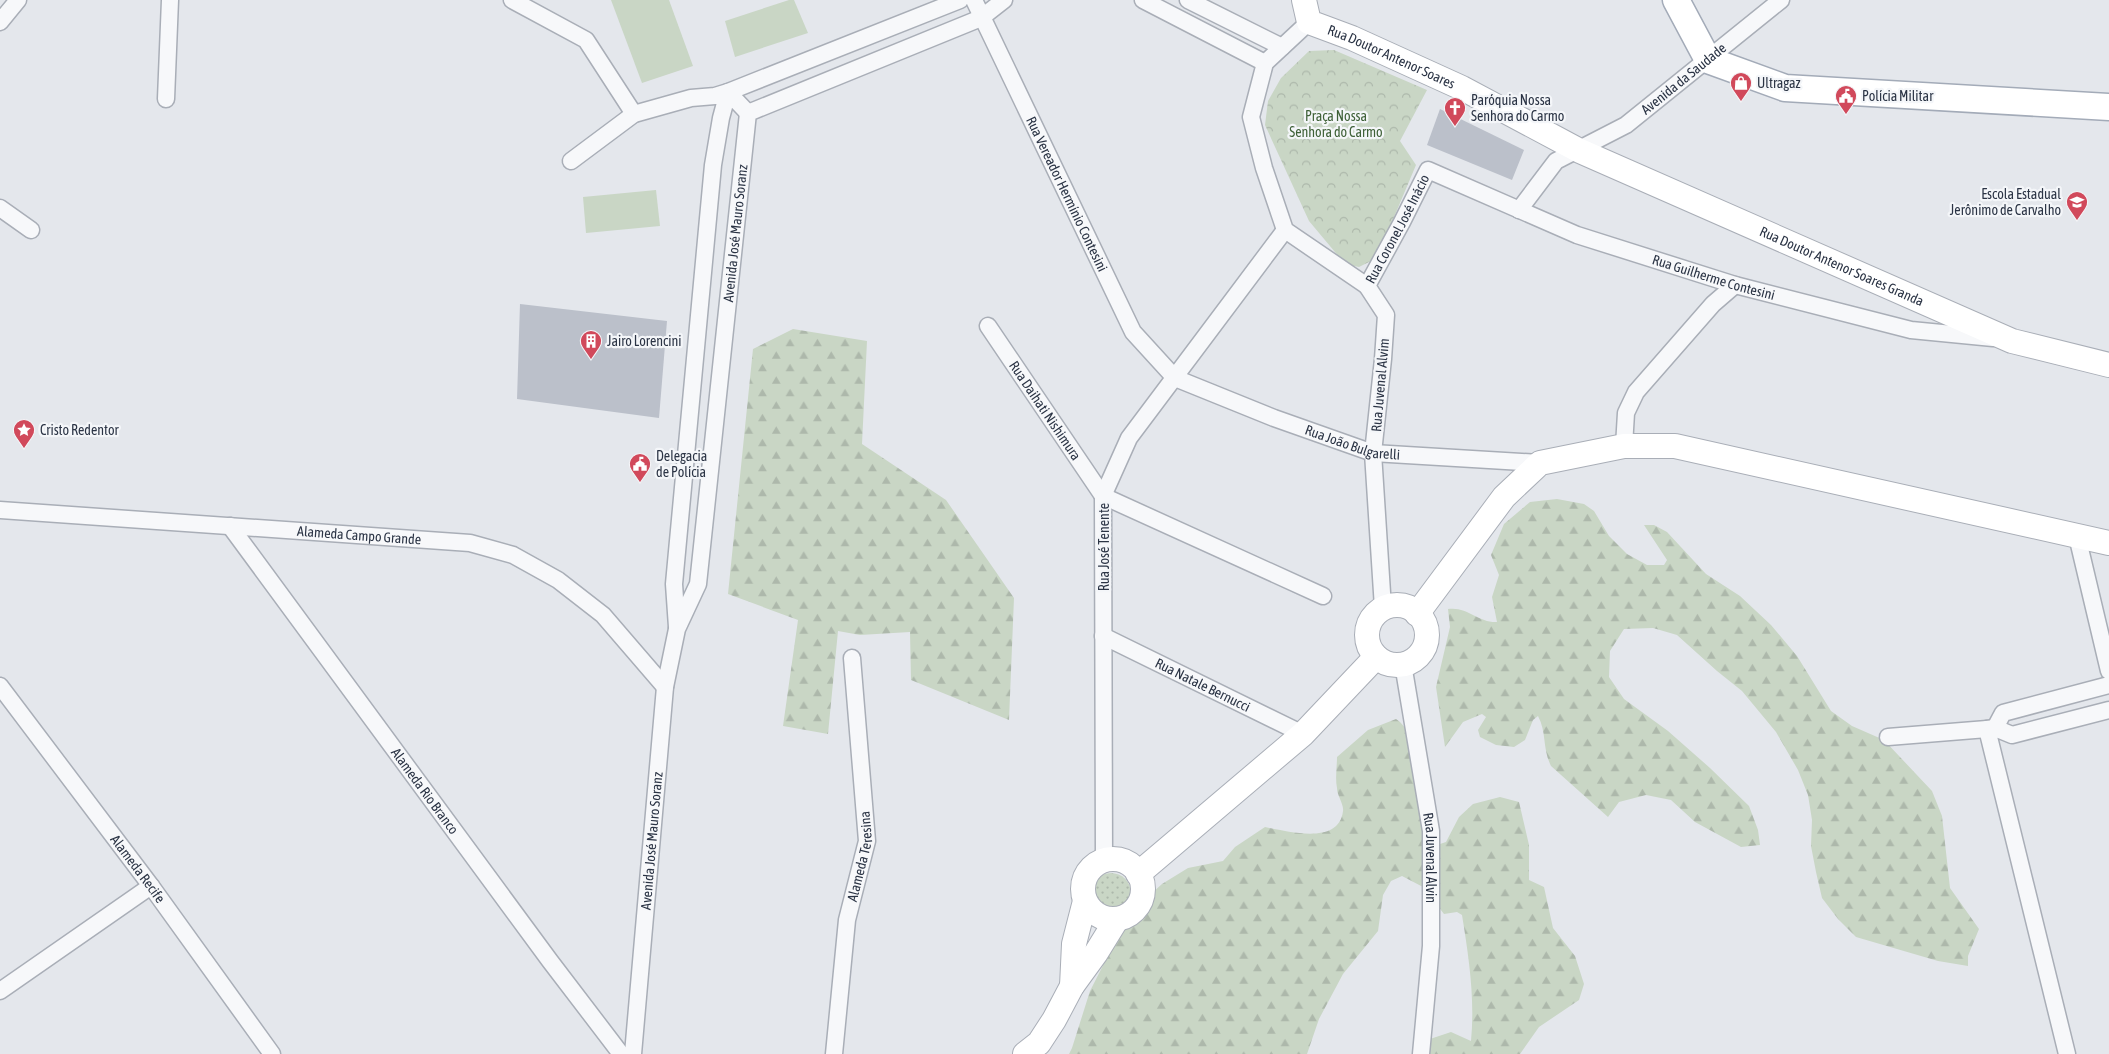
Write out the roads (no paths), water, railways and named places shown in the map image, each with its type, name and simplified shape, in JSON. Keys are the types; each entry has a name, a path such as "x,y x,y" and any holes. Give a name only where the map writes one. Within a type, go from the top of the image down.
{"main road":[{"path":"1676,0 1708,60 1785,88 2109,107"},
{"name":"Rua Doutor Antenor Soares","path":"1307,11 1352,38 1462,88 1580,151"},
{"name":"Rua Doutor Antenor Soares Granda","path":"1580,151 2012,340 2109,364"},
{"path":"1417,614 1504,497 1540,464 1624,446 1675,446 2109,543"},
{"path":"1392,605 1402,605 1411,608 1417,614 1425,624 1427,634 1426,644 1421,653 1413,660 1404,664 1393,665 1376,657 1370,649 1367,631 1375,614 1383,608 1392,605"},
{"path":"1138,874 1303,734 1376,657"},
{"path":"1114,859 1124,861 1132,866 1138,874 1142,883 1143,893 1140,902 1127,916 1107,919 1098,916 1085,901 1082,891 1088,872 1095,865 1114,859"},
{"path":"1072,986 1074,944 1085,901"},
{"path":"1037,1050 1072,986 1096,953 1117,919"}],"street":[{"path":"0,22 18,0"},
{"path":"166,99 170,0"},
{"path":"512,0 586,40 634,114"},
{"path":"571,161 634,114 691,98 715,96 728,92 960,0"},
{"name":"Rua Vereador Hermínio Contesini","path":"974,0 1133,332 1176,378"},
{"path":"728,92 748,113 981,18 1004,0"},
{"path":"1188,0 1282,47"},
{"name":"Avenida da Saudade","path":"1519,210 1556,162 1626,126 1781,0"},
{"path":"1148,1 1265,63"},
{"path":"1285,230 1264,168 1251,117 1265,63 1295,37 1307,11"},
{"name":"Avenida José Mauro Soranz","path":"677,629 674,584 712,174 721,118 728,92"},
{"name":"Avenida José Mauro Soranz","path":"633,1054 665,687 677,629 698,584 748,113"},
{"name":"Rua Coronel José Inácio","path":"1285,230 1367,286 1428,170"},
{"name":"Rua Guilherme Contesini","path":"1428,170 1578,235 1735,285 1911,330 2012,340"},
{"path":"0,208 31,230"},
{"name":"Rua José Tenente","path":"1104,861 1104,496 1130,438 1285,230"},
{"path":"1624,446 1626,413 1636,392 1713,304 1735,285"},
{"name":"Rua Juvenal Alvim","path":"1367,286 1386,315 1373,453 1383,608"},
{"name":"Rua Daihati Nishimura","path":"988,326 1104,496"},
{"name":"Rua João Bulgarelli","path":"1176,378 1274,418 1373,453 1540,464"},
{"path":"1104,496 1324,596"},
{"name":"Alameda Campo Grande","path":"0,510 470,543 513,555 558,580 603,615 665,687"},
{"name":"Alameda Rio Branco","path":"230,526 550,961 621,1054"},
{"path":"2077,536 2109,671"},
{"name":"Rua Natale Bernucci","path":"1103,636 1303,734"},
{"name":"Alameda Teresina","path":"834,1054 848,920 867,842 852,658"},
{"name":"Rua Juvenal Alvin","path":"1404,664 1431,831 1431,946 1421,1054"},
{"path":"1991,728 2003,713 2109,685"},
{"name":"Alameda Recife","path":"0,686 151,886 272,1054"},
{"path":"1888,737 1991,728 2012,735 2109,710"},
{"path":"1991,728 2067,1054"},
{"path":"0,991 151,886"}],"place":[{"name":"Ultragaz","path":"1741,102"},
{"name":"Polícia Militar","path":"1846,115"},
{"name":"Paróquia Nossa Senhora do Carmo","path":"1455,127"},
{"name":"Escola Estadual Jerônimo de Carvalho","path":"2077,221"},
{"name":"Jairo Lorencini","path":"591,360"},
{"name":"Cristo Redentor","path":"24,449"},
{"name":"Delegacia de Polícia","path":"640,483"}],"park label":[{"name":"Praça Nossa Senhora do Carmo","path":"1336,124"}]}
